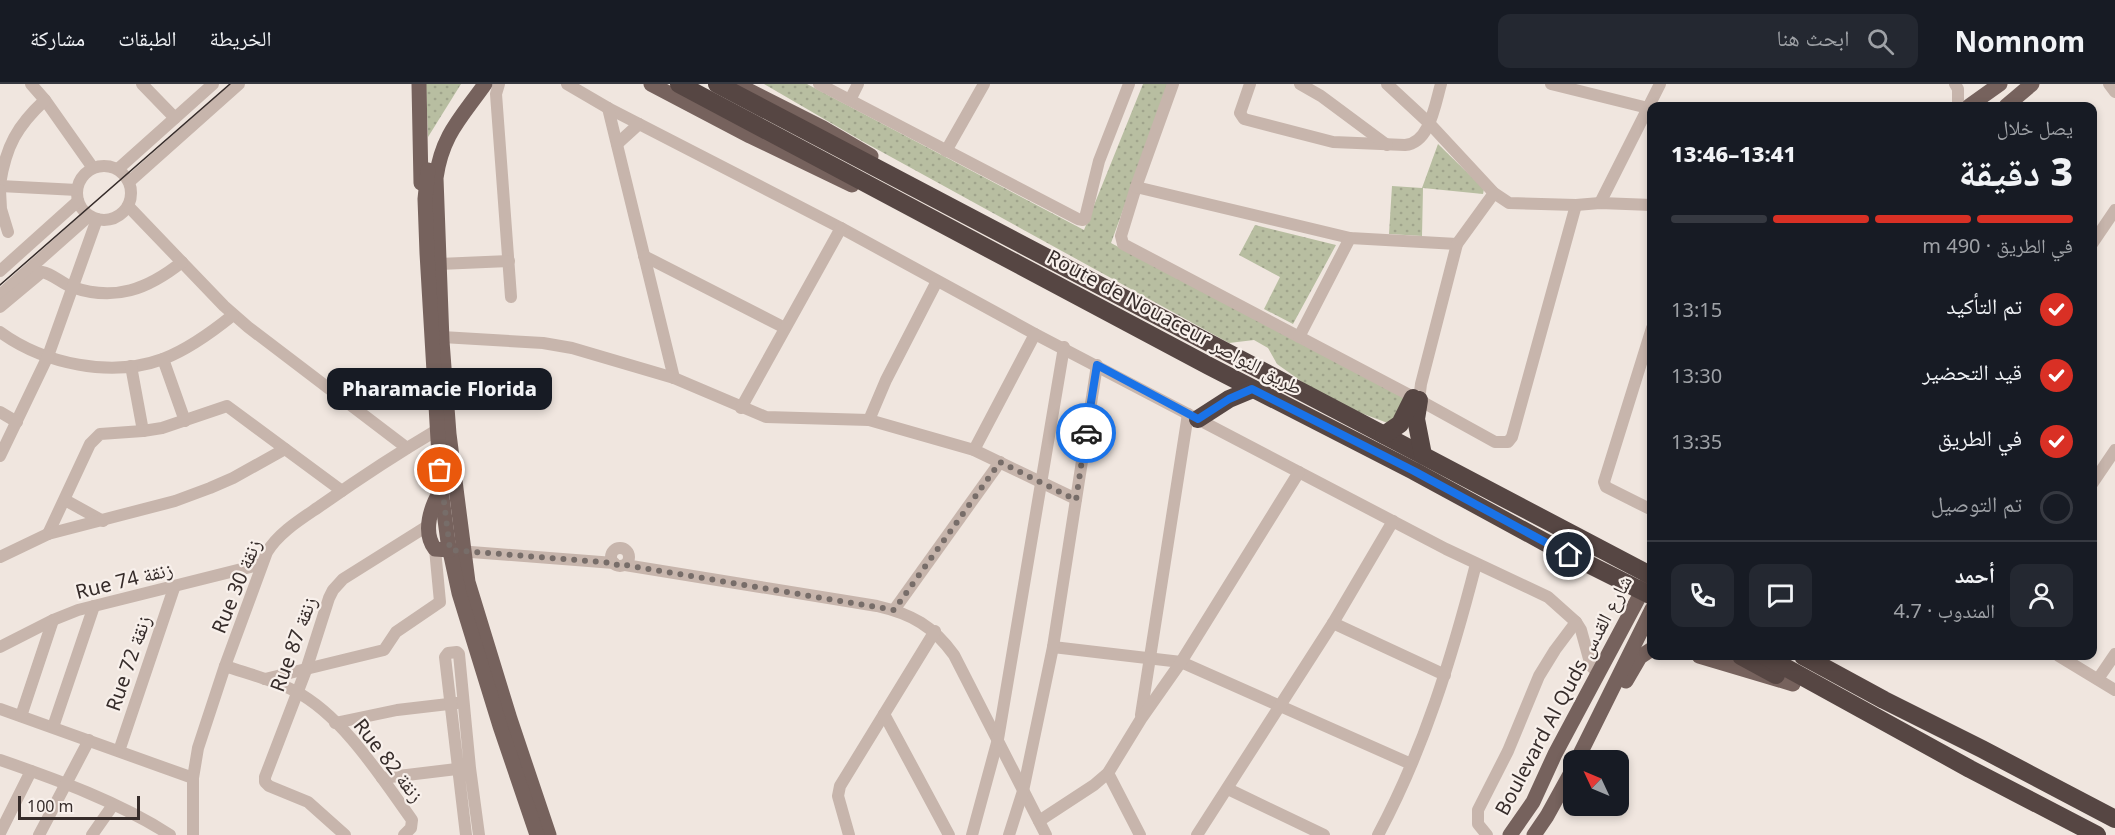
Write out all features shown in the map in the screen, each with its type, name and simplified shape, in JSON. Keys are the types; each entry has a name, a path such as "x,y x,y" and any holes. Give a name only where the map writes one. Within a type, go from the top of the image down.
{"highway":[{"name":"Route de Nouaceur طريق النواصر","path":"679,84 907,183 1311,399 1647,573"},
{"name":"Route de Nouaceur طريق النواصر","path":"717,84 766,120 902,202 1252,389 1647,594"},
{"path":"1191,419 1220,393 1225,374"},
{"path":"1191,419 1252,389"},
{"path":"1384,435 1400,424 1418,393"},
{"path":"1418,393 1416,419 1423,455"},
{"path":"1748,660 2073,835"},
{"path":"1772,660 1970,770 2097,835"},
{"path":"1810,660 2115,819"}],"main road":[{"path":"419,84 420,173 425,199"},
{"path":"474,84 451,115 434,144 426,177 425,199 441,490 459,593 537,835"},
{"path":"484,84 448,135 436,178 442,337 449,434 450,550 468,582 549,835"},
{"path":"651,84 813,167 878,196 902,202"},
{"path":"736,84 823,128 867,154 907,183"},
{"path":"1975,102 2000,84"},
{"path":"2011,102 2032,84"},
{"path":"441,490 432,508 429,525 431,544 450,550"},
{"name":"Boulevard Al Quds شارع القدس","path":"1510,835 1533,802 1555,754 1647,584"},
{"name":"Boulevard Al Quds شارع القدس","path":"1582,750 1647,617"},
{"path":"1606,702 1621,688 1640,657 1647,652"},
{"path":"1712,660 1793,684"},
{"name":"Boulevard Al Quds شارع القدس","path":"1534,835 1563,787"}],"street":[{"path":"31,84 93,168"},
{"path":"142,84 175,118"},
{"path":"118,169 213,84"},
{"path":"129,182 239,84"},
{"path":"499,84 496,94 512,297"},
{"path":"567,84 608,108 841,228 1035,334 1064,347 1191,419 1476,564 1548,597 1576,621 1581,630 1591,666 1598,673"},
{"path":"819,84 1083,220 1099,161 1129,84"},
{"path":"850,100 858,84"},
{"path":"946,151 984,84"},
{"path":"1173,84 1120,236 1125,246 1299,337 1418,393 1495,442 1508,442 1512,437 1576,205"},
{"path":"1250,84 1240,111 1240,116 1244,119 1333,142 1387,145 1413,143 1422,136 1429,123 1441,84"},
{"path":"1300,84 1322,96 1387,145"},
{"path":"1387,84 1429,123 1494,193 1509,203 1517,205 1600,203 1647,205"},
{"path":"1551,84 1647,108"},
{"path":"1651,102 1660,84"},
{"path":"1955,84 1958,89 1958,102"},
{"path":"2109,84 2115,92"},
{"path":"8,232 1,209 0,187 4,160 13,136 28,115 45,100"},
{"path":"608,108 675,378"},
{"path":"1600,203 1647,110"},
{"path":"617,144 639,124"},
{"path":"106,166 118,169 129,182 132,194 128,206 114,218 93,217 83,210 78,196 81,178 93,168 106,166"},
{"path":"1136,186 1350,238 1457,244"},
{"path":"0,187 78,196"},
{"path":"1418,393 1457,244 1494,193"},
{"path":"0,270 78,196"},
{"path":"128,206 233,315 407,448"},
{"path":"2097,237 2115,210"},
{"path":"0,456 48,356 93,217"},
{"path":"0,295 93,217"},
{"path":"741,408 841,228"},
{"path":"1299,337 1350,238"},
{"path":"644,256 785,328"},
{"path":"439,264 509,261"},
{"path":"0,307 42,272 72,287 110,294 144,287 161,279 182,262"},
{"path":"869,420 886,380 937,281"},
{"path":"0,333 22,346 48,356 87,365 131,366 163,359 198,341 233,315"},
{"path":"974,450 1035,334"},
{"path":"442,337 543,343 572,348 675,378 766,417 869,420 974,450 1076,500"},
{"path":"1647,344 1604,482 1606,487 1647,508"},
{"path":"972,835 998,740 1064,347"},
{"path":"163,359 185,421"},
{"path":"1009,835 1023,791 1053,647 1097,365"},
{"path":"131,366 143,431"},
{"path":"48,534 90,444 100,434 143,431 185,421 230,406 342,491"},
{"path":"0,412 17,422"},
{"path":"1141,719 1191,419"},
{"name":"Rue 30 زنقة","path":"193,835 193,778 198,748 262,564 273,543 281,534 342,491 437,430"},
{"path":"0,557 48,534 175,501 210,489 285,449"},
{"path":"2097,477 2115,450"},
{"path":"894,610 1000,462"},
{"path":"1039,821 1094,786 1108,773 1141,719 1181,662 1299,472"},
{"path":"65,500 103,521"},
{"path":"1197,835 1333,623 1393,521"},
{"name":"Rue 87 زنقة","path":"344,835 308,802 269,786 265,782 265,777 306,670 329,598 338,585 429,525"},
{"path":"266,679 384,650 396,632 435,607 440,599 450,550 619,564 894,610 935,631 954,655 1046,835"},
{"name":"Rue 74 زنقة","path":"0,647 53,620 94,606 174,588 262,564"},
{"path":"1378,835 1411,764 1445,675 1476,564"},
{"name":"Rue 72 زنقة","path":"119,751 174,588"},
{"path":"53,727 94,606"},
{"path":"21,716 53,620"},
{"path":"1487,835 1478,824 1477,817 1481,802 1504,760 1539,676 1576,621"},
{"path":"1333,623 1445,675"},
{"path":"849,835 838,792 935,631"},
{"path":"1053,647 1181,662 1215,675 1411,764"},
{"path":"466,835 464,768 464,702 458,653 448,653 445,657 451,703 464,768 479,835"},
{"path":"2098,680 2115,654"},
{"path":"2066,660 2115,690"},
{"name":"Rue 82 زنقة","path":"225,666 266,679 296,692 335,723 357,745 413,823 404,835"},
{"path":"335,723 378,713 464,702"},
{"path":"0,709 193,778"},
{"path":"884,714 950,835"},
{"path":"39,835 89,740"},
{"path":"0,760 113,805 150,822 170,835"},
{"path":"382,778 464,768"},
{"path":"0,833 31,771"},
{"path":"1108,773 1140,835"},
{"path":"1228,789 1324,835"},
{"path":"92,835 113,805"}],"green space":[{"path":"426,84 461,84 428,137"},
{"path":"764,84 807,84 1084,230 1143,84 1169,84 1111,243 1406,399 1393,425 1329,401 1277,364 1268,348 1254,340 1229,343 862,141"},
{"path":"1438,144 1484,189 1483,194 1423,188 1422,236 1389,234 1392,186 1422,188"},
{"path":"1255,225 1336,245 1293,324 1264,309 1280,277 1239,255"}],"tram line":[{"path":"0,285 230,84"}],"way so far":[{"path":"440,470 450,550 614,563 619,566 625,565 894,610 1000,462 1076,500 1086,433"}],"place":[{"name":"Pharamacie Florida","path":"440,470"}],"route":[{"path":"1086,433 1097,365 1198,419 1229,399 1252,389 1444,486 1569,555"}]}
